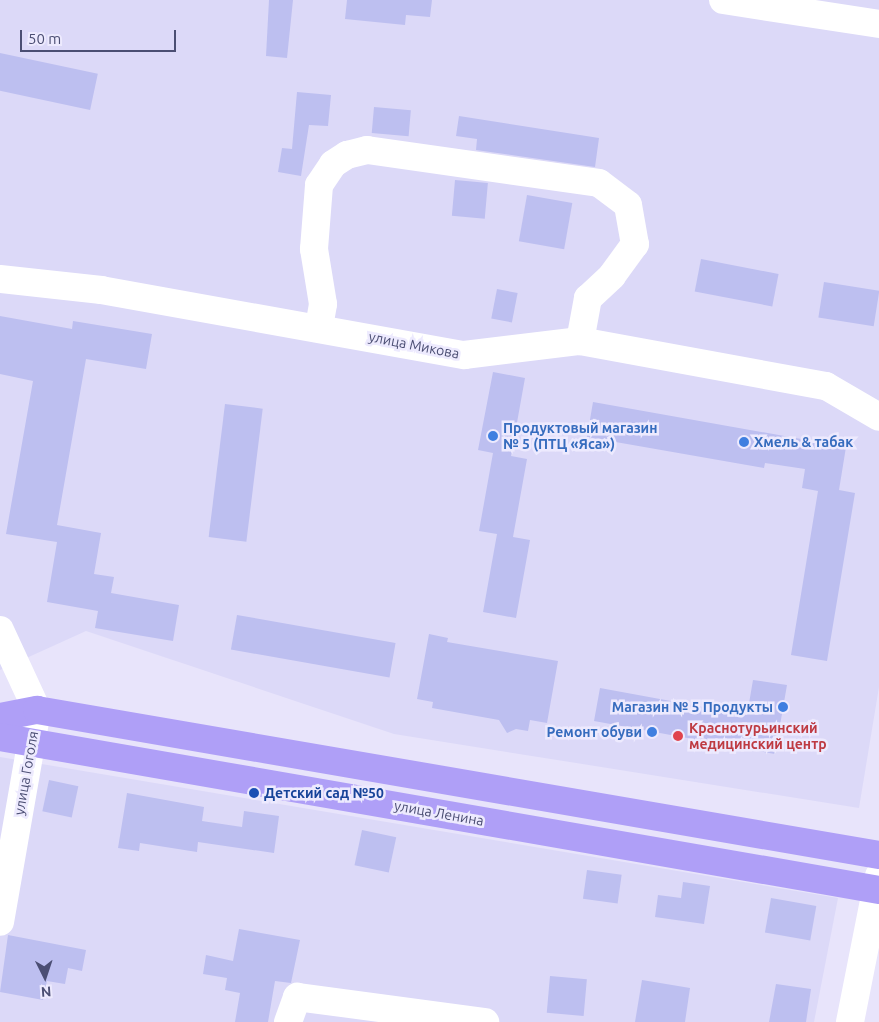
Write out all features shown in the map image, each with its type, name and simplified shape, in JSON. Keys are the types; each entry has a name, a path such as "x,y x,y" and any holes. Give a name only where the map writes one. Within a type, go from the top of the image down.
{"main road":[{"path":"0,717 37,710 879,855"},
{"name":"улица Ленина","path":"0,736 878,885"}],"street":[{"path":"723,0 879,24"},
{"path":"318,327 323,304 314,249 319,185 333,164 347,155 366,150 599,183 628,205 635,244 612,276 588,298 580,341"},
{"name":"улица Микова","path":"0,279 101,290 318,327 464,355 580,341 826,386 879,417"},
{"path":"0,630 37,710"},
{"name":"улица Гоголя","path":"0,922 37,710"},
{"path":"850,1022 878,885"},
{"path":"288,1022 297,997 485,1022"}],"shaded area":[{"path":"0,0 879,0 879,687 859,808 394,734 86,631 0,670"},
{"path":"0,757 838,898 814,1022 0,1022"}],"building":[{"path":"269,0 293,0 287,58 266,56"},
{"path":"347,0 432,0 430,17 406,15 405,25 345,19"},
{"path":"0,53 98,74 90,110 0,91"},
{"path":"297,92 331,95 328,126 309,125 301,176 278,172 282,148 292,149"},
{"path":"374,107 411,110 409,136 372,133"},
{"path":"459,116 599,138 595,167 476,150 477,139 456,136"},
{"path":"455,180 488,183 485,219 452,216"},
{"path":"527,195 572,203 564,249 519,241"},
{"path":"701,259 779,274 772,306 695,291"},
{"path":"824,282 879,291 874,326 818,318"},
{"path":"497,289 518,293 512,322 491,318"},
{"path":"0,316 72,329 73,321 152,334 146,369 86,359 57,525 101,533 94,574 114,577 111,593 179,605 173,641 95,628 98,611 47,602 57,542 6,534 33,381 0,374"},
{"path":"493,372 525,378 511,456 527,459 513,537 530,540 516,618 483,612 497,534 479,531 493,453 478,450"},
{"path":"593,402 846,447 839,490 855,493 827,661 791,655 818,491 802,488 805,469 765,463 764,468 587,437"},
{"path":"225,404 263,409 246,542 209,537"},
{"path":"237,615 396,643 389,677 231,649"},
{"path":"429,634 448,638 447,642 558,661 547,723 530,720 528,731 516,729 507,733 499,720 432,708 433,702 417,699"},
{"path":"753,680 787,685 775,754 594,721 600,688 747,715"},
{"path":"49,780 78,786 72,818 42,811"},
{"path":"127,793 204,807 202,821 242,827 244,811 279,816 274,853 198,842 197,852 140,843 139,851 118,848"},
{"path":"362,830 396,837 389,872 355,865"},
{"path":"587,870 622,875 618,904 583,899"},
{"path":"683,882 710,886 704,924 655,917 658,895 681,898"},
{"path":"771,898 816,906 810,940 765,932"},
{"path":"239,929 300,940 291,983 275,981 268,1022 235,1022 240,993 225,990 227,978 203,974 206,955 233,961"},
{"path":"8,935 86,950 82,971 68,968 65,984 47,981 43,1000 0,992"},
{"path":"550,976 587,979 584,1016 547,1013"},
{"path":"642,980 690,988 685,1022 635,1022"},
{"path":"776,984 811,989 806,1022 769,1022"}],"place":[{"name":"Продуктовый магазин № 5 (ПТЦ «Яса»)","path":"493,436"},
{"name":"Хмель & табак","path":"744,442"},
{"name":"Магазин № 5 Продукты","path":"783,707"},
{"name":"Ремонт обуви","path":"652,732"},
{"name":"Краснотурьинский медицинский центр","path":"678,736"},
{"name":"Детский сад №50","path":"254,793"}]}
